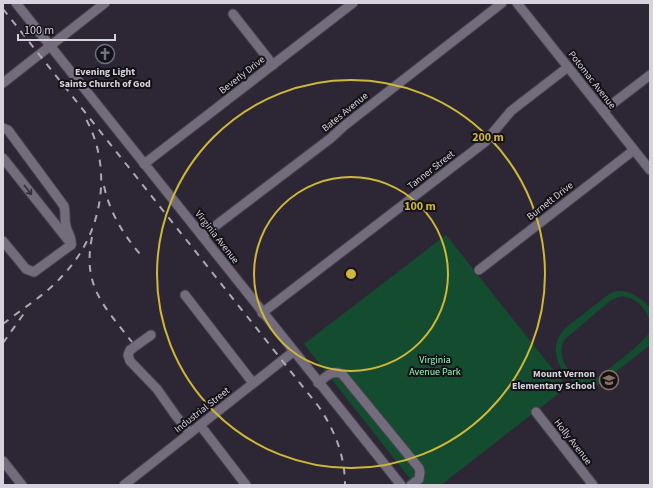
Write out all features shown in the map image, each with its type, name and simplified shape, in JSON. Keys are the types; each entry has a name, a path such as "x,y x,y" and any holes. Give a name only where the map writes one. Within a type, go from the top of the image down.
{"street":[{"name":"Virginia Avenue","path":"16,3 293,352 401,485"},
{"path":"3,83 106,3"},
{"name":"Beverly Drive","path":"144,164 353,3"},
{"name":"Bates Avenue","path":"202,236 331,138 344,126 502,3"},
{"name":"Potomac Avenue","path":"518,3 650,170"},
{"path":"233,14 273,65"},
{"name":"Tanner Street","path":"262,313 485,142 511,111 568,67"},
{"path":"603,111 650,75"},
{"path":"3,128 8,130 64,206 66,226 72,241 71,245"},
{"name":"Burnett Drive","path":"479,270 634,150"},
{"path":"4,159 71,245"},
{"path":"3,241 26,269 34,272 71,245"},
{"path":"185,295 253,383"},
{"path":"151,335 130,350 128,355 130,361 157,389 190,433"},
{"name":"Industrial Street","path":"124,485 293,352"},
{"path":"318,383 333,372 338,371 342,374 419,468 419,479 412,485"},
{"name":"Holly Avenue","path":"536,412 593,485"},
{"path":"200,425 246,485"},
{"path":"3,461 22,485"}],"green space":[{"name":"Virginia Avenue Park","path":"446,235 567,387 441,485 415,485 304,344"},
{"path":"616,291 631,293 650,308 650,345 600,384 591,386 579,384 572,380 560,367 556,354 559,336 567,327 609,294","holes":["622,296 632,299 643,308 649,321 649,332 641,342 600,376 591,379 583,379 576,376 570,371 562,357 564,340 611,300"]}],"railway":[{"path":"3,9 319,407 330,425 338,444 345,474 345,485"},
{"path":"3,324 43,294 57,281 77,258 88,240 100,200 101,179 99,159 94,138 86,119"},
{"path":"104,186 118,223 140,254"},
{"path":"92,237 90,269 93,282 104,306 132,342"},
{"path":"3,343 25,312"}],"place":[{"name":"Evening Light Saints Church of God","path":"105,54"},
{"name":"Mount Vernon Elementary School","path":"609,380"}]}
